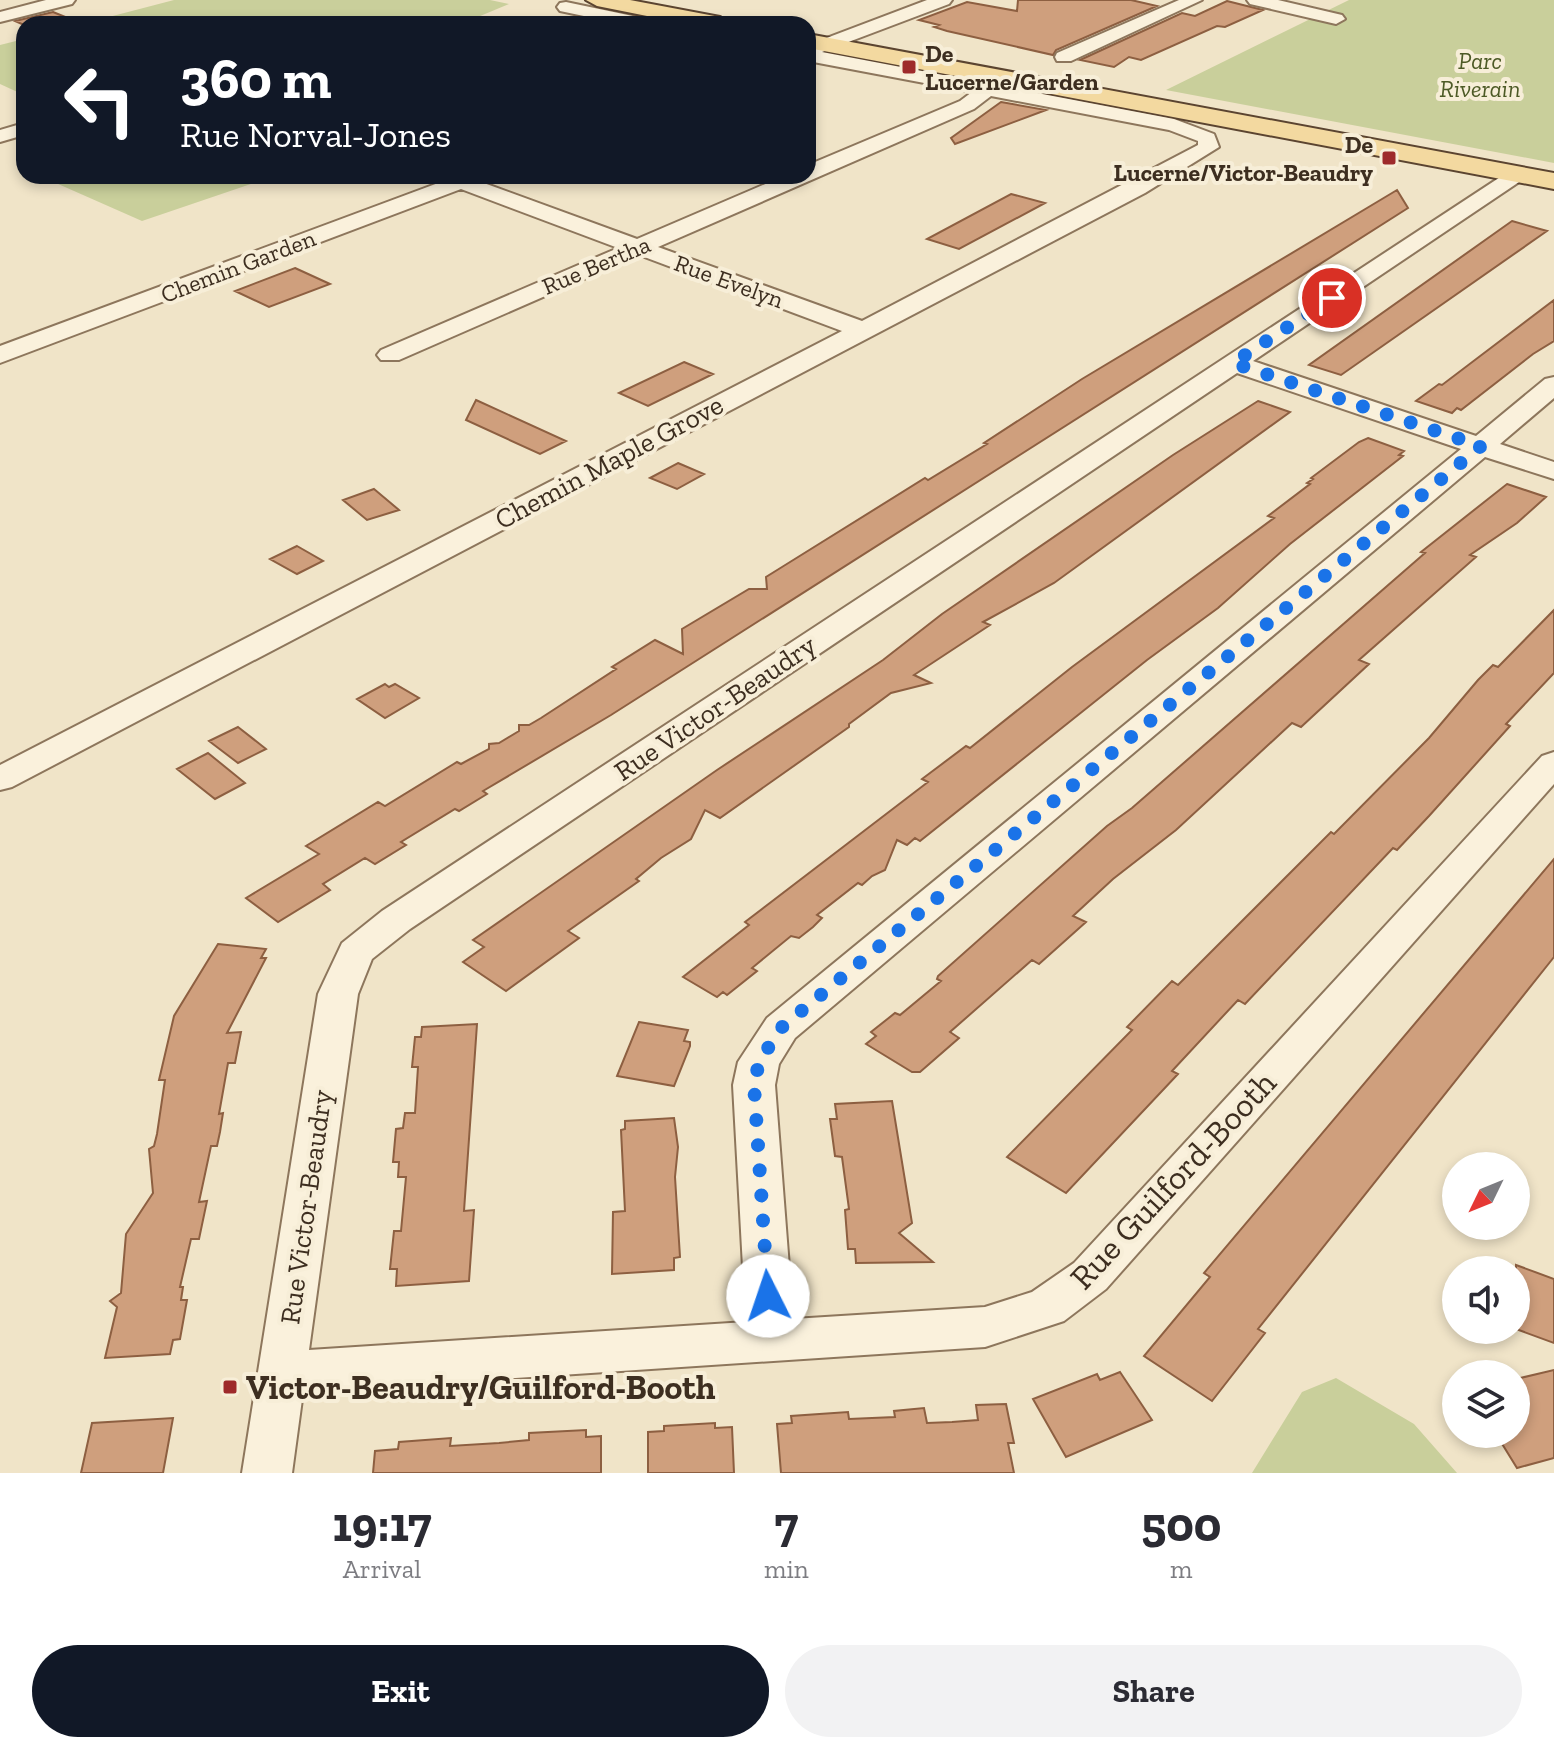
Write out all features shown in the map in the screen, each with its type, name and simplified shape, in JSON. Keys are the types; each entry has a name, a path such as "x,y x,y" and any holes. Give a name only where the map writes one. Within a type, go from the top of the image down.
{"main road":[{"path":"597,0 679,16"},
{"path":"816,49 1554,181"}],"street":[{"path":"0,17 66,0"},
{"path":"816,47 943,0"},
{"path":"1064,57 1193,0"},
{"path":"1256,0 1336,19"},
{"path":"566,7 609,16"},
{"path":"816,49 987,90"},
{"path":"816,170 967,105 987,90"},
{"name":"Chemin Maple Grove","path":"0,779 1209,147 1207,138 1174,125 987,90"},
{"name":"Rue Victor-Beaudry","path":"267,1473 338,994 356,952 396,920 1518,174"},
{"name":"Chemin Garden","path":"0,355 456,184"},
{"name":"Rue Evelyn","path":"481,184 638,247 862,330"},
{"name":"Rue Bertha","path":"390,355 784,184"},
{"path":"1233,363 1554,471"},
{"path":"771,1340 754,1085 759,1062 781,1028 1554,385"},
{"name":"Rue Guilford-Booth","path":"282,1373 985,1327 1047,1307 1090,1276 1554,763"}],"green space":[{"path":"174,0 490,0 509,4 480,16 113,16"},
{"name":"Parc Riverain","path":"1349,0 1554,0 1554,163 1166,90"},
{"path":"16,41 16,91 0,84 0,45"},
{"path":"58,184 251,184 142,221"},
{"path":"1336,1378 1414,1424 1457,1473 1252,1473 1302,1392"}],"building":[{"path":"1018,0 1131,0 1157,6 1056,50 1053,55 947,31 934,27 939,25 919,20 967,2 1017,11"},
{"path":"1227,1 1263,10 1225,27 1217,26 1141,60 1129,57 1114,67 1080,60 1182,13 1195,16"},
{"path":"53,12 63,16 36,16"},
{"path":"1001,102 1046,110 955,144 951,138"},
{"path":"1397,190 1408,208 611,715 483,791 487,794 459,811 455,809 401,842 406,845 375,864 365,858 323,884 330,890 278,922 246,898 319,854 306,846 378,802 385,806 457,762 461,764 489,749 489,744 499,743 519,731 519,725 529,725 541,718 655,640 683,654 682,629 749,589 767,589 766,577 925,478 928,480 987,444 984,443 1082,379"},
{"path":"1011,194 1045,203 959,249 927,239"},
{"path":"1512,221 1547,231 1341,375 1309,365"},
{"path":"295,268 330,284 269,307 235,291"},
{"path":"1554,300 1554,341 1461,410 1457,408 1452,413 1416,401 1439,384 1442,385"},
{"path":"684,362 713,374 648,406 619,393"},
{"path":"476,400 566,441 540,454 466,420"},
{"path":"1258,401 1290,412 1054,583 983,622 990,625 914,675 931,683 891,693 849,727 720,818 705,810 691,839 661,858 636,879 639,881 568,931 579,938 506,991 463,962 484,947 473,940 717,770 883,660 942,614 1173,455"},
{"path":"1368,438 1404,451 1399,455 1403,456 1290,544 1218,608 1147,660 920,841 915,838 907,845 897,840 885,870 862,885 858,883 817,915 822,918 813,927 799,938 791,936 752,968 757,971 727,995 723,992 717,997 683,977 749,925 745,922 928,782 922,779 966,746 970,748 1072,667 1274,518 1268,516 1310,484 1307,483 1311,478"},
{"path":"678,463 704,474 677,489 650,478"},
{"path":"1507,484 1546,497 1517,523 1470,555 1476,557 1359,660 1369,664 1301,727 1292,723 1176,830 1113,879 1073,916 1086,922 1039,964 1032,960 950,1032 959,1038 920,1072 912,1072 866,1044 876,1036 871,1032 895,1013 900,1015 941,981 937,979 938,976 1107,826 1132,808 1425,553 1421,552"},
{"path":"374,489 399,510 367,520 343,500"},
{"path":"297,546 323,561 297,574 270,559"},
{"path":"1554,610 1554,673 1506,724 1510,726 1397,850 1393,848 1245,1004 1238,1000 1172,1071 1178,1074 1066,1193 1007,1157 1132,1030 1127,1027 1172,981 1178,985 1331,832 1334,834 1429,738 1478,680 1493,665 1498,667"},
{"path":"385,684 389,687 395,684 419,698 385,718 357,699"},
{"path":"238,727 266,749 238,763 209,741"},
{"path":"208,753 245,783 215,799 177,769"},
{"path":"1554,859 1554,957 1258,1329 1265,1333 1212,1401 1144,1356 1210,1277 1204,1273"},
{"path":"218,944 266,949 261,958 266,958 227,1033 241,1032 235,1063 228,1063 219,1114 223,1113 220,1132 217,1146 211,1146 199,1202 207,1201 199,1239 191,1239 180,1287 183,1287 181,1300 187,1300 180,1339 173,1340 170,1354 105,1358 117,1307 110,1301 121,1293 126,1234 153,1193 149,1149 154,1146 157,1134 165,1080 159,1080 174,1016"},
{"path":"639,1022 688,1030 684,1041 690,1042 690,1046 674,1086 617,1076"},
{"path":"477,1024 464,1211 474,1210 469,1281 396,1286 397,1269 390,1269 394,1231 401,1231 406,1177 398,1177 399,1162 393,1162 396,1129 403,1128 405,1113 415,1113 418,1067 412,1067 415,1037 421,1037 422,1027"},
{"path":"892,1101 912,1223 899,1233 933,1262 856,1263 855,1249 848,1249 845,1210 849,1209 842,1157 835,1156 830,1119 837,1119 835,1104"},
{"path":"674,1118 678,1147 675,1177 680,1257 674,1258 674,1270 612,1274 613,1212 625,1211 621,1130 625,1129 625,1121"},
{"path":"1530,1270 1554,1279 1554,1343 1530,1334"},
{"path":"1554,1370 1554,1458 1517,1468 1505,1448 1530,1448 1530,1376"},
{"path":"1120,1372 1152,1420 1066,1457 1033,1399 1097,1374 1100,1380"},
{"path":"1006,1404 1014,1443 1008,1443 1014,1473 781,1473 777,1424 792,1423 791,1416 848,1412 849,1419 895,1417 894,1411 924,1408 927,1423 952,1422 978,1420 976,1405"},
{"path":"173,1418 163,1473 81,1473 92,1423"},
{"path":"715,1423 715,1428 732,1427 734,1473 648,1473 648,1432 664,1431 664,1426"},
{"path":"586,1430 586,1437 601,1436 601,1473 373,1473 375,1451 398,1449 399,1442 451,1438 450,1446 499,1443 529,1440 529,1433"}],"place":[{"name":"De Lucerne/Garden","path":"909,67"},
{"name":"De Lucerne/Victor-Beaudry","path":"1389,158"},
{"name":"Victor-Beaudry/Guilford-Booth","path":"230,1387"}],"route":[{"path":"768,1296 754,1085 759,1062 781,1028 1481,446 1233,363 1332,298"}]}
